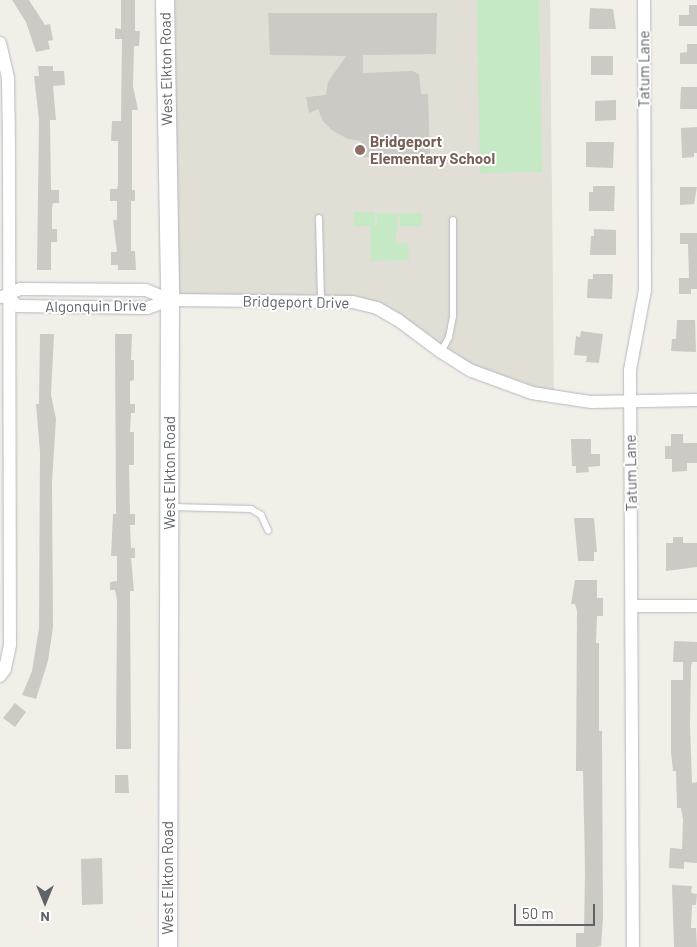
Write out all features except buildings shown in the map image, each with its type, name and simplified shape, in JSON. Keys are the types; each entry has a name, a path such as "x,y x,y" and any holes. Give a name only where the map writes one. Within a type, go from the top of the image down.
{"street":[{"name":"West Elkton Road","path":"165,0 170,300 168,947"},
{"name":"Tatum Lane","path":"633,947 630,370 645,290 644,0"},
{"path":"0,43 8,79 5,145 4,297 10,645 5,669 0,676"},
{"name":"Algonquin Drive","path":"4,297 20,289 146,290 170,300"},
{"name":"Algonquin Drive","path":"4,297 18,306 147,308 170,300"},
{"name":"Bridgeport Drive","path":"170,300 353,302 377,308 472,371 532,393 566,400 697,400"},
{"path":"632,606 697,606"}],"lane":[{"path":"319,218 320,301"},
{"path":"441,352 449,337 453,316 453,220"},
{"path":"170,507 251,509 261,514 268,530"}],"shaded area":[{"name":"Bridgeport Elementary School","path":"166,0 550,0 554,397 501,383 377,308 170,300"}],"green space":[{"path":"477,0 539,0 542,172 480,173"},
{"path":"354,212 375,212 375,226 354,226"},
{"path":"377,213 399,213 395,243 408,243 409,260 371,261 370,226 377,226"},
{"path":"400,213 422,213 422,226 400,226"}],"place":[{"name":"Bridgeport Elementary School","path":"360,150"}]}
